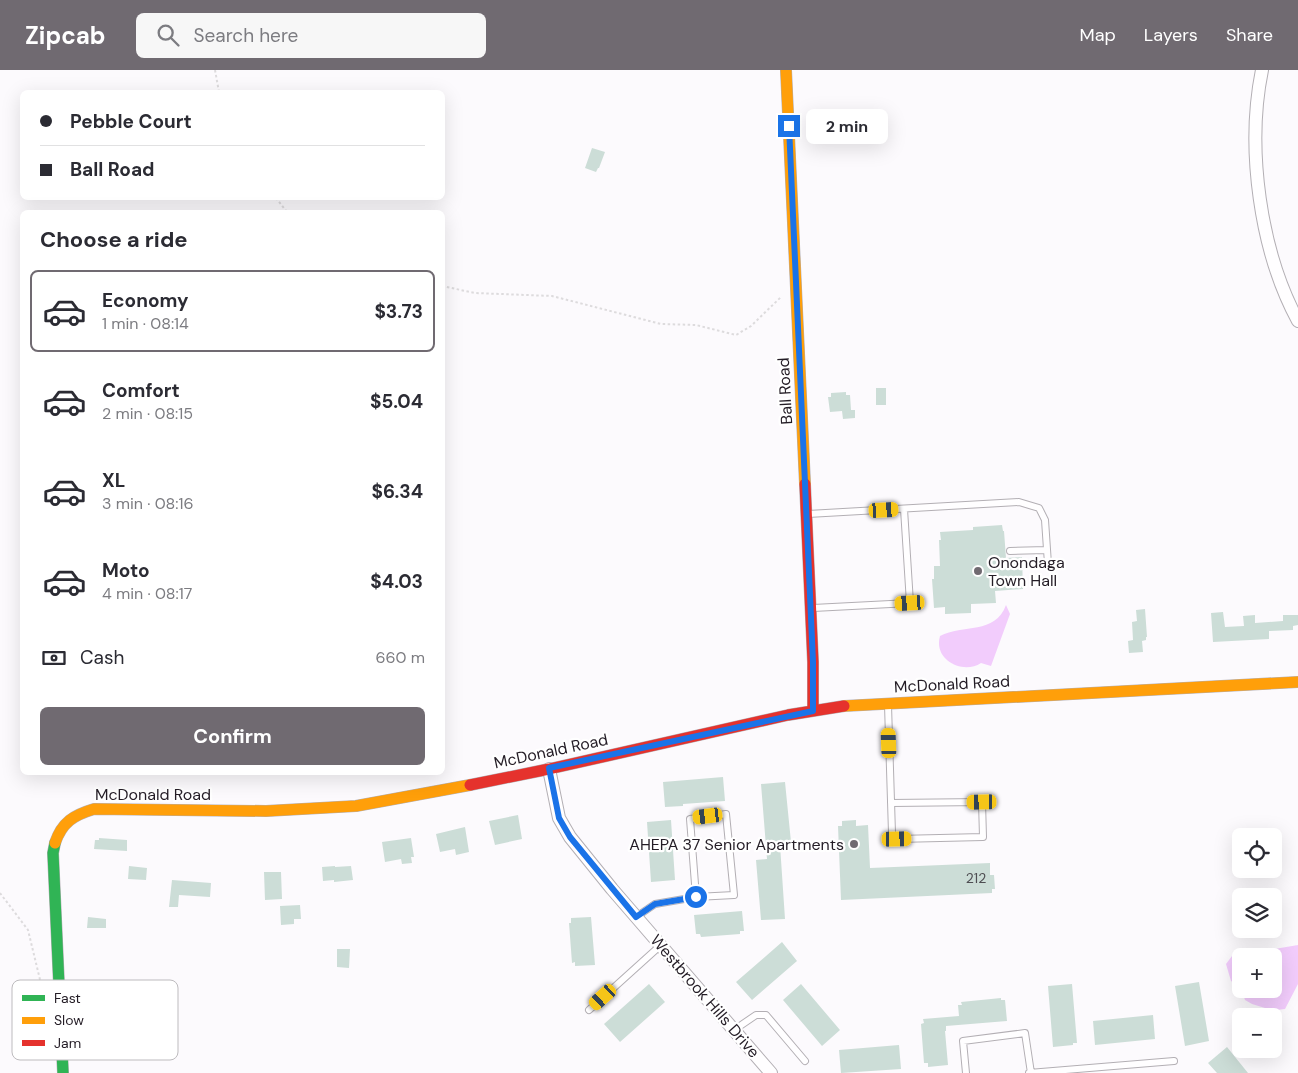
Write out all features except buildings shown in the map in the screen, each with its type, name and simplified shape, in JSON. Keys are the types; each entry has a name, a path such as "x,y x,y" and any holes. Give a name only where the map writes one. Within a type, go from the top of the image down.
{"street":[{"name":"Ball Road","path":"786,70 811,608 813,711"},
{"path":"1262,70 1258,86 1255,122 1259,190 1270,252 1278,277 1298,321"},
{"name":"McDonald Road","path":"59,980 53,853 58,831 67,820 80,812 94,809 266,811 356,806 449,789 834,707 1298,682"},
{"name":"Westbrook Hills Drive","path":"549,768 559,818 570,837 636,917 771,1073"},
{"name":"McDonald Road","path":"62,1060 63,1073"}],"lane":[{"path":"806,514 1019,502 1039,508 1045,520 1048,564"},
{"path":"811,608 910,603 904,509"},
{"path":"1010,551 1047,550"},
{"path":"888,704 891,803 892,833 897,839 982,837 982,802 891,803"},
{"path":"636,917 655,904 696,897 734,895 726,814 690,818 696,897"},
{"path":"589,1010 661,945"},
{"path":"734,1030 756,1015 766,1014 805,1061"},
{"path":"966,1073 963,1041 1025,1033 1030,1073 1174,1061"}],"path":[{"path":"216,70 219,90"},
{"path":"278,200 285,210"},
{"path":"445,287 475,293 552,296 661,324 696,325 736,335 751,326 784,294 796,296"},
{"path":"0,893 28,930 41,980"}],"shaded area":[{"path":"1006,605 1010,614 991,666 981,663 974,666 958,666 945,658 939,645 940,636 949,632 986,625 994,621 1001,614"},
{"path":"1298,945 1298,984 1285,1009 1265,1008 1244,998 1282,998 1282,948 1280,948"},
{"path":"1232,956 1232,982 1231,981 1226,964"}],"traffic: fast":[{"path":"55,843 53,853 59,980"},
{"path":"62,1060 63,1073"}],"traffic: slow":[{"path":"786,70 805,484"},
{"path":"844,706 1298,682"},
{"path":"55,843 61,830 70,820 94,809 266,811 356,806 470,785"}],"traffic: jam":[{"path":"805,484 813,662 813,711"},
{"path":"470,785 788,715 844,706"}],"place":[{"name":"Onondaga Town Hall","path":"978,571"},
{"name":"AHEPA 37 Senior Apartments","path":"854,844"}],"route":[{"path":"696,897 655,904 636,917 570,837 559,818 549,768 813,711 813,662 789,126"}]}
